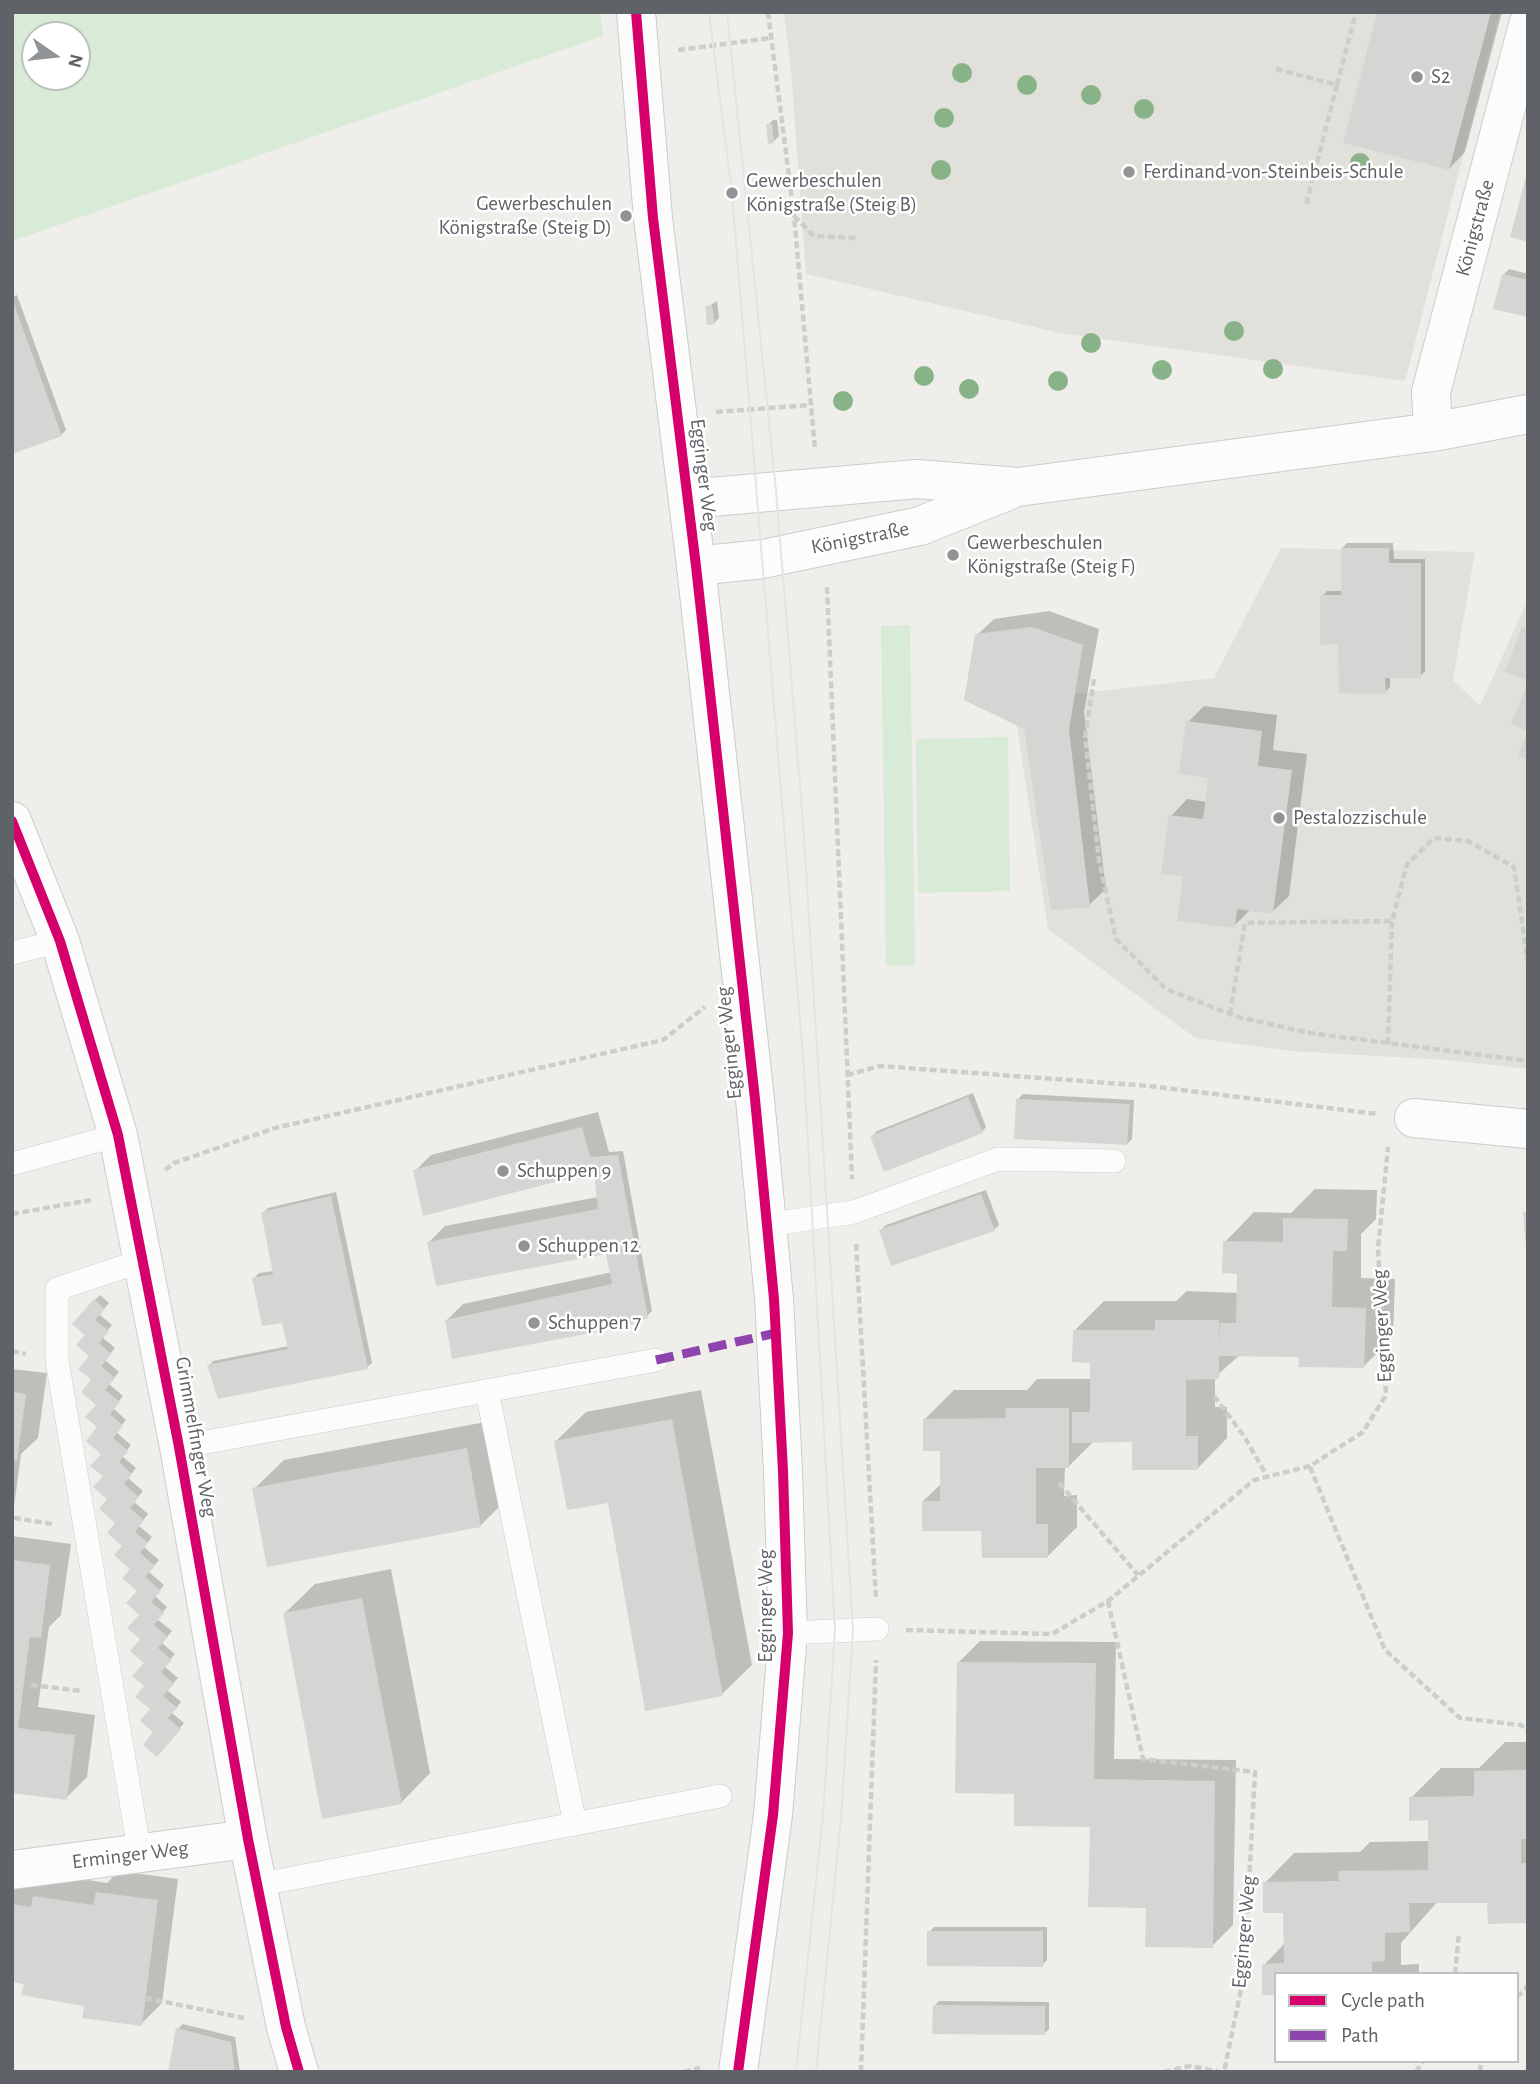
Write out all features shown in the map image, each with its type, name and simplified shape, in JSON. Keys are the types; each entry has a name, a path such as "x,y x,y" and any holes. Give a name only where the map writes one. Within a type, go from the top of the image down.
{"street":[{"name":"Egginger Weg","path":"636,12 653,218 696,566 742,985 766,1225 782,1444 788,1633 774,1815 721,2069"},
{"name":"Königstraße","path":"1433,432 1431,392 1528,25"},
{"name":"Königstraße","path":"688,499 917,479 1018,487 1433,432 1528,414"},
{"name":"Königstraße","path":"696,566 763,559 920,526 1018,487"},
{"name":"Grimmelfinger Weg","path":"12,821 60,941 118,1135 179,1447 248,1839 286,2027 299,2072"},
{"path":"1414,1118 1528,1129"},
{"name":"Erminger Weg","path":"12,1870 248,1839"}],"lane":[{"path":"12,953 60,941"},
{"path":"12,1164 118,1135"},
{"path":"766,1225 854,1212 998,1159 1114,1161"},
{"path":"140,1854 57,1360 57,1289 144,1260"},
{"path":"179,1447 656,1360"},
{"path":"487,1391 575,1824"},
{"path":"788,1633 877,1629"},
{"path":"257,1885 720,1796"}],"path":[{"path":"768,12 794,216 820,488"},
{"path":"1306,205 1356,12"},
{"path":"640,54 771,38"},
{"path":"1276,69 1337,85"},
{"path":"794,216 814,236 858,238"},
{"path":"677,415 810,405"},
{"path":"825,545 846,1075 877,1629 861,2072"},
{"path":"1094,679 1085,737 1099,860 1116,939 1166,989 1230,1014 1310,1033 1528,1060"},
{"path":"1388,1044 1392,921 1407,864 1434,838 1468,841 1514,867 1528,963"},
{"path":"1230,1014 1245,923 1392,921"},
{"path":"12,1214 130,1193 174,1163 275,1128 663,1040 698,1011 742,985"},
{"path":"846,1075 880,1066 1149,1086 1414,1118"},
{"path":"1214,1396 1244,1436 1267,1476"},
{"path":"1310,1466 1385,1650 1460,1718 1521,1725 1528,1731"},
{"path":"1059,1483 1138,1576"},
{"path":"31,1685 114,1696"},
{"path":"1455,1972 1459,1933"},
{"path":"145,1998 286,2027"},
{"path":"1164,2072 1190,2066 1222,2072"},
{"path":"684,2072 721,2069"}],"shaded area":[{"name":"Ferdinand-von-Steinbeis-Schule","path":"784,12 1500,12 1405,381 1060,333 806,274 791,70"},
{"name":"Pestalozzischule","path":"1281,548 1475,552 1453,680 1480,706 1528,599 1528,1069 1447,1060 1291,1051 1195,1038 1048,929 1013,701 1214,678"}],"green space":[{"path":"12,12 600,12 603,36 12,241"},
{"path":"910,625 915,965 886,966 881,626"},
{"path":"1008,737 1010,891 918,893 916,739"}],"building":[{"name":"S2","path":"1377,12 1491,12 1449,170 1343,143"},
{"path":"766,124 772,124 774,143 768,144"},
{"path":"1528,169 1528,242 1510,237"},
{"path":"1502,274 1528,280 1528,317 1493,309"},
{"path":"12,299 62,436 12,454"},
{"path":"712,305 715,324 707,325 705,306"},
{"path":"1341,548 1389,548 1389,563 1421,563 1421,678 1385,678 1386,694 1339,693 1338,644 1320,645 1320,595 1341,595"},
{"path":"1522,626 1528,628 1528,680 1505,672"},
{"path":"1032,627 1083,645 1069,730 1090,907 1051,910 1024,729 964,700 975,634"},
{"path":"1528,682 1528,731 1511,724"},
{"path":"1186,721 1262,731 1258,766 1292,770 1273,914 1237,909 1235,928 1177,921 1183,876 1161,874 1169,815 1203,819 1208,778 1179,774"},
{"path":"1528,732 1528,760 1518,756"},
{"path":"968,1097 983,1133 884,1172 870,1136"},
{"path":"1016,1099 1130,1104 1127,1145 1014,1139"},
{"path":"582,1127 590,1157 618,1155 648,1318 624,1327 452,1359 445,1320 612,1284 606,1254 436,1286 427,1242 598,1209 594,1172 423,1216 413,1170"},
{"path":"981,1194 995,1231 891,1266 879,1230"},
{"path":"331,1196 368,1369 218,1399 207,1365 288,1349 282,1323 262,1326 252,1278 273,1274 261,1212"},
{"path":"1523,1212 1528,1212 1528,1249 1526,1249"},
{"path":"1283,1218 1348,1219 1347,1251 1333,1251 1332,1307 1366,1308 1364,1368 1298,1367 1299,1357 1219,1356 1219,1379 1186,1380 1186,1436 1198,1436 1198,1470 1132,1470 1132,1442 1072,1443 1072,1412 1090,1412 1090,1363 1072,1362 1073,1330 1155,1330 1155,1320 1219,1320 1220,1349 1220,1323 1236,1323 1237,1274 1222,1273 1223,1241 1283,1242"},
{"path":"94,1299 105,1309 95,1320 109,1331 99,1343 111,1354 101,1366 115,1378 105,1390 120,1402 110,1414 123,1426 113,1438 128,1451 119,1462 132,1474 124,1484 139,1497 130,1508 144,1520 135,1532 148,1543 140,1553 155,1566 145,1577 161,1591 151,1602 164,1613 154,1625 168,1637 158,1648 172,1660 161,1672 174,1684 163,1696 177,1708 168,1718 181,1729 157,1757 143,1745 153,1732 140,1721 150,1709 135,1697 144,1686 132,1676 144,1663 130,1651 140,1639 127,1628 139,1615 126,1603 137,1591 122,1578 130,1569 114,1555 122,1546 107,1533 115,1523 99,1509 107,1499 93,1487 103,1476 90,1466 101,1454 86,1441 97,1427 85,1417 96,1405 81,1392 91,1380 78,1369 89,1356 76,1345 85,1335 72,1324"},
{"path":"12,1392 26,1394 17,1461 12,1460"},
{"path":"1006,1408 1069,1408 1069,1468 1036,1468 1036,1524 1048,1524 1048,1558 982,1558 981,1531 922,1531 922,1501 940,1501 940,1451 923,1451 923,1419 1005,1418"},
{"path":"672,1419 723,1696 645,1711 608,1503 567,1510 554,1441"},
{"path":"467,1448 481,1527 267,1567 252,1488"},
{"path":"12,1560 50,1565 41,1638 30,1637 18,1728 75,1735 67,1800 12,1793"},
{"path":"362,1598 402,1804 322,1819 283,1613"},
{"path":"957,1662 1096,1663 1094,1779 1215,1781 1213,1948 1145,1947 1146,1908 1088,1907 1090,1827 1014,1826 1014,1794 955,1793"},
{"path":"1528,1770 1528,1839 1521,1839 1521,1863 1528,1863 1528,1923 1488,1924 1487,1903 1409,1903 1410,1932 1385,1933 1385,1961 1372,1962 1372,1972 1274,1972 1274,1995 1262,1995 1262,1964 1284,1963 1283,1913 1263,1913 1263,1882 1339,1881 1338,1871 1428,1870 1428,1820 1409,1821 1409,1797 1474,1796 1474,1771"},
{"path":"96,1892 158,1900 142,2026 82,2018 84,2006 21,1995 24,1984 12,1982 12,1904 31,1907 33,1896 93,1905"},
{"path":"927,1931 1043,1931 1043,1967 927,1966"},
{"path":"933,2005 1045,2006 1045,2035 932,2034"},
{"path":"176,2028 231,2042 235,2072 168,2072"}],"tram line":[{"path":"709,12 732,193 804,1070 835,1631 823,1815 796,2072"},
{"path":"727,12 776,491 803,822 853,1630 841,1818 816,2072"}],"marked path":[{"path":"656,1360 776,1333"}],"cycle path":[{"path":"636,12 653,218 696,566 755,1099 774,1299 783,1471 788,1633 773,1815 738,2072"},
{"path":"12,821 60,941 118,1135 179,1447 248,1839 286,2027 299,2072"}],"place":[{"name":"S2","path":"1417,77"},
{"name":"Ferdinand-von-Steinbeis-Schule","path":"1129,172"},
{"name":"Gewerbeschulen Königstraße (Steig B)","path":"732,193"},
{"name":"Gewerbeschulen Königstraße (Steig D)","path":"626,216"},
{"name":"Gewerbeschulen Königstraße (Steig F)","path":"953,555"},
{"name":"Pestalozzischule","path":"1279,818"},
{"name":"Schuppen 9","path":"503,1171"},
{"name":"Schuppen 12","path":"524,1246"},
{"name":"Schuppen 7","path":"534,1323"}]}
